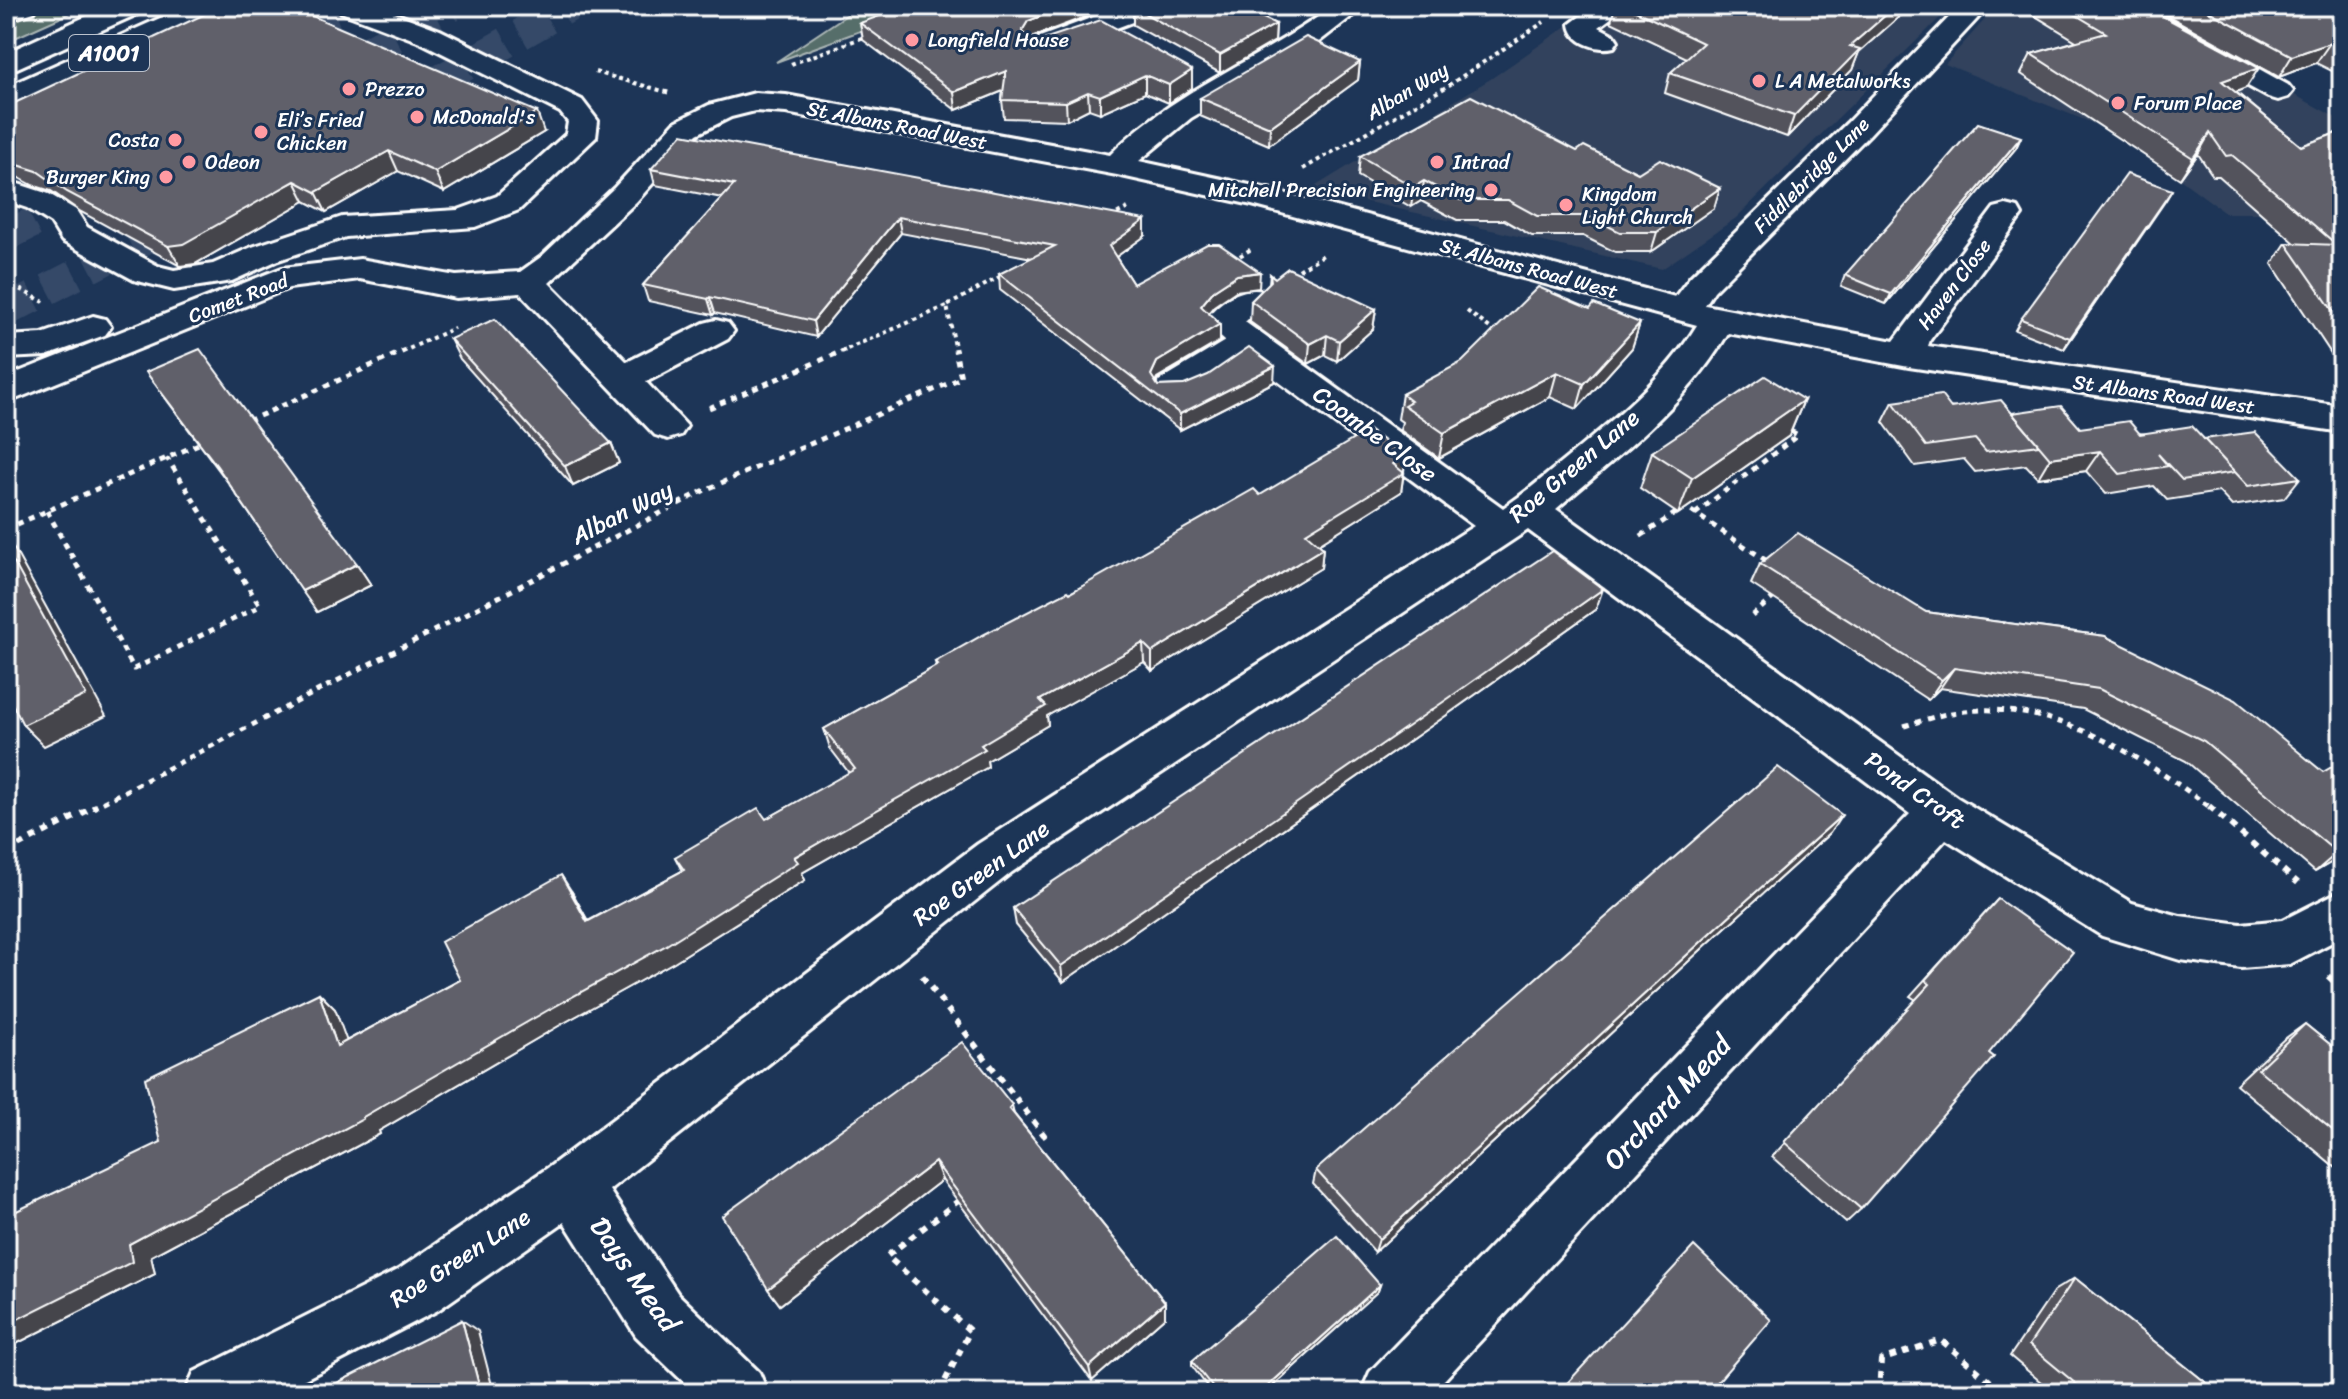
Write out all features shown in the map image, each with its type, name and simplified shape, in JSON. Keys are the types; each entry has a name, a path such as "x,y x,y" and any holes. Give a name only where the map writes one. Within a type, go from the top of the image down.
{"street":[{"path":"6,13 24,6"},
{"name":"A1001","path":"6,64 132,6"},
{"name":"A1001","path":"6,98 210,6"},
{"path":"6,347 46,345 264,254 342,227 463,220 508,203 581,137 583,121 571,106 408,16 350,6 346,18 444,62 454,75 561,117 581,137"},
{"path":"1040,47 1149,6"},
{"path":"1117,166 1146,134 1207,81 1301,42 1351,6"},
{"path":"1604,41 1585,31 1584,24 1613,6"},
{"name":"Fiddlebridge Lane","path":"1701,315 1702,284 1975,6"},
{"path":"2124,6 2278,91"},
{"path":"1105,24 1132,39"},
{"name":"St Albans Road West","path":"720,111 755,102 786,104 1117,166 1257,196 1701,315 1909,355 2342,419"},
{"path":"668,426 534,288 553,264 625,195 686,128 720,111"},
{"path":"6,190 38,201 64,217 74,234 146,273 174,280 220,274"},
{"name":"Haven Close","path":"1909,355 1912,339 2006,215"},
{"name":"Comet Road","path":"6,391 282,278 360,269 456,287 534,288"},
{"name":"Coombe Close","path":"1251,299 1222,322 1515,518"},
{"name":"Roe Green Lane","path":"215,1393 418,1290 572,1184 995,858 1515,518 1601,449 1689,366 1701,315"},
{"path":"622,379 716,331"},
{"path":"1195,385 1249,342"},
{"name":"Pond Croft","path":"1515,518 1601,563 1942,812 2119,921 2180,938 2241,946 2290,942 2338,914"},
{"name":"Orchard Mead","path":"1391,1393 1942,812"},
{"name":"Days Mead","path":"572,1184 657,1315 738,1393"}],"path":[{"name":"Alban Way","path":"1257,196 1446,87 1556,14"},
{"path":"783,67 872,34"},
{"path":"591,71 720,111"},
{"path":"1109,218 1180,180"},
{"path":"1226,265 1253,248"},
{"path":"1251,299 1329,251"},
{"path":"668,426 947,306 1014,269"},
{"path":"6,282 49,305"},
{"path":"238,426 519,298 534,288"},
{"name":"Alban Way","path":"6,852 705,490 961,378 947,306"},
{"path":"1467,311 1503,337"},
{"path":"1695,514 1798,435 1784,427"},
{"path":"6,529 209,439"},
{"path":"47,511 134,669 260,606 167,458"},
{"path":"1601,563 1685,507 1783,571"},
{"path":"1715,646 1784,589"},
{"path":"1853,747 1934,713 2015,711 2071,724 2147,762 2207,804 2338,914"},
{"path":"892,938 1044,1135 1020,1153"},
{"path":"939,1393 970,1331 887,1256 971,1191"},
{"path":"1879,1393 1881,1360 1941,1340 2004,1393"}],"shaded area":[{"path":"1596,6 1952,6 1736,218 1662,269 1311,189 1492,78"},
{"path":"1997,6 2134,6 2342,121 2342,213 2226,213 2117,133 1945,64"}],"green space":[{"path":"39,6 86,6 6,42 6,19"},
{"path":"860,6 928,6 776,62"}],"building":[{"path":"222,6 289,6 537,112 435,172 389,151 316,192 295,181 183,244 168,246 67,192 37,171 6,159 6,107"},
{"path":"907,6 1067,6 1028,21 1022,31 1028,38 1038,41 1101,20 1192,70 1169,85 1145,75 1100,96 1088,92 1066,102 1002,100 1006,71 954,92 860,23"},
{"path":"1238,6 1276,24 1220,55 1133,7"},
{"path":"1625,6 1896,6 1850,46 1860,49 1794,116 1670,73 1703,43"},
{"path":"2061,6 2144,6 2259,68 2222,81 2301,146 2342,131 2342,324 2286,243 2337,245 2232,155 2226,156 2210,133 2193,158 2031,54 2106,33"},
{"path":"2199,6 2342,6 2342,49 2330,43 2292,56"},
{"path":"1306,37 1360,62 1270,127 1200,98"},
{"path":"1471,96 1577,151 1584,146 1638,173 1660,159 1720,188 1657,232 1620,232 1588,216 1537,216 1508,200 1460,200 1424,181 1414,187 1360,156"},
{"path":"1978,123 2021,137 1891,294 1845,275"},
{"path":"682,134 1145,220 1109,246 1133,284 1207,244 1219,244 1260,272 1237,275 1214,290 1201,306 1220,324 1157,362 1151,375 1158,386 1184,385 1208,375 1249,347 1275,366 1180,414 999,274 1055,246 898,217 813,321 643,285 734,185 651,169"},
{"path":"2127,174 2172,190 2070,338 2021,319"},
{"path":"1288,268 1376,309 1339,341 1327,335 1310,344 1251,301 1271,281 1270,274 1275,278"},
{"path":"1538,287 1590,309 1594,304 1640,323 1584,384 1557,372 1444,433 1404,405 1411,401 1402,394 1462,362"},
{"path":"495,319 611,443 565,466 450,339"},
{"path":"200,349 357,564 302,591 217,466 146,372"},
{"path":"1765,376 1804,400 1692,478 1652,452"},
{"path":"1941,395 1951,408 2001,400 2039,445 1986,452 1975,439 1926,446 1893,402"},
{"path":"2061,406 2080,428 2129,421 2140,434 2192,426 2235,472 2182,480 2158,454 2168,466 2120,474 2100,451 2050,458 2012,413"},
{"path":"1369,430 1406,457 1393,464 1404,473 1306,533 1323,548 1152,652 1143,643 1040,700 1046,706 981,745 985,749 794,857 798,862 665,946 550,1009 363,1119 129,1244 132,1262 6,1325 6,1216 161,1142 145,1078 319,993 337,1046 460,980 441,942 561,875 587,922 684,870 675,857 758,808 766,819 855,769 824,729 938,665 935,662 981,636 1068,591 1070,593 1254,489 1260,495"},
{"path":"2255,432 2300,478 2248,486 2204,439"},
{"path":"1798,533 1926,612 2105,636 2236,700 2323,772 2342,761 2342,850 2337,853 2204,741 2099,689 1954,668 1942,680 1760,564"},
{"path":"6,548 86,695 23,725 6,691"},
{"path":"1552,551 1603,589 1061,966 1013,908"},
{"path":"1778,767 1842,815 1379,1239 1316,1170"},
{"path":"1998,899 2073,952 1989,1053 1994,1057 1861,1209 1784,1142 1930,984 1925,980"},
{"path":"2305,1024 2342,1054 2342,1138 2258,1069"},
{"path":"962,1042 1012,1105 1009,1108 1165,1302 1089,1367 935,1162 768,1289 722,1216"},
{"path":"1337,1236 1380,1285 1260,1393 1217,1393 1192,1361"},
{"path":"1694,1246 1771,1320 1708,1393 1558,1393"},
{"path":"2075,1278 2219,1393 2087,1393 2029,1345"},
{"path":"462,1320 481,1393 317,1393"}],"tunnel":[{"path":"263,42 301,23 349,6"},
{"path":"326,74 452,6"},
{"path":"398,104 570,6"},
{"path":"6,236 97,190"},
{"path":"6,311 189,216"}],"place":[{"name":"Longfield House","path":"912,40"},
{"name":"L A Metalworks","path":"1759,81"},
{"name":"Prezzo","path":"349,89"},
{"name":"Forum Place","path":"2118,103"},
{"name":"McDonald's","path":"417,117"},
{"name":"Eli’s Fried Chicken","path":"261,132"},
{"name":"Costa","path":"175,140"},
{"name":"Odeon","path":"189,162"},
{"name":"Intrad","path":"1437,162"},
{"name":"Burger King","path":"166,177"},
{"name":"Mitchell Precision Engineering","path":"1491,190"},
{"name":"Kingdom Light Church","path":"1566,205"}]}
